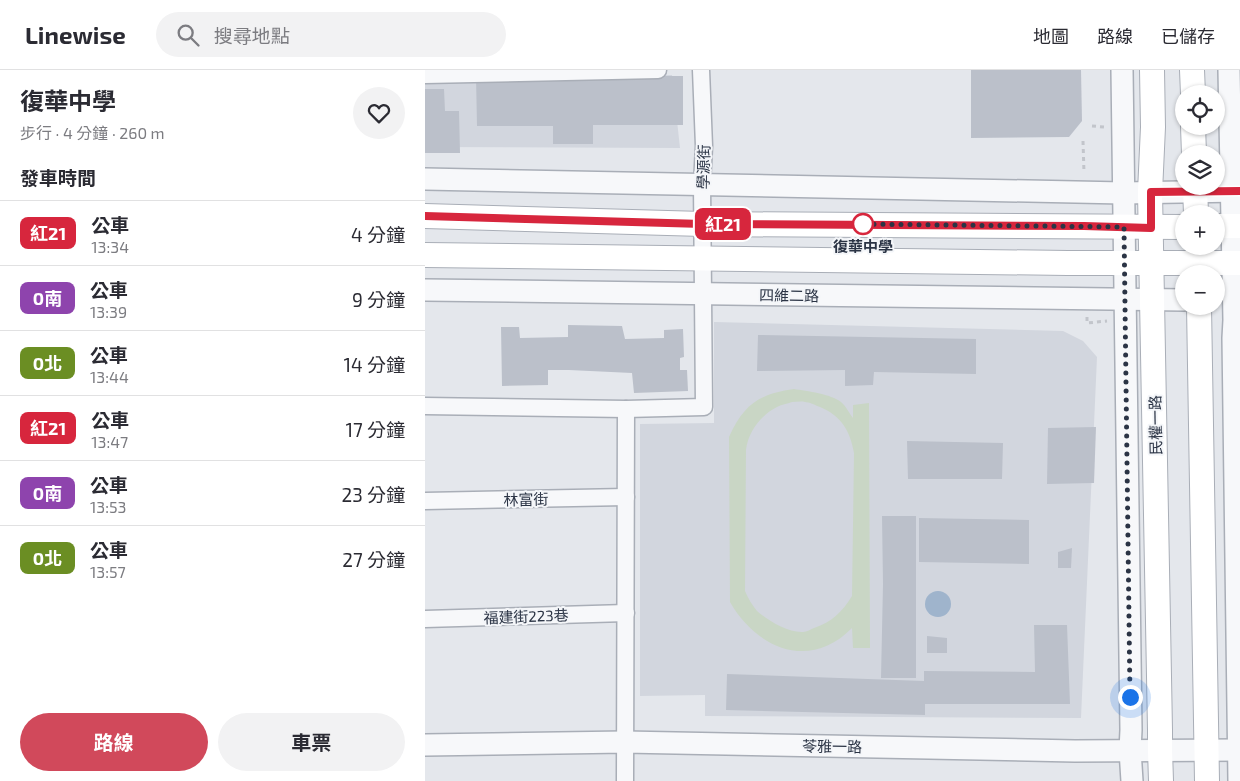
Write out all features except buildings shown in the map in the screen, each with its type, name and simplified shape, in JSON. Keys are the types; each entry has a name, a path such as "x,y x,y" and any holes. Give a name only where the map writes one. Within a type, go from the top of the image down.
{"main road":[{"name":"民權一路","path":"1152,70 1151,228 1161,781"},
{"path":"1192,70 1193,85"},
{"path":"425,216 703,224 1175,227"},
{"path":"425,255 1124,263 1197,261 1236,263"},
{"path":"1199,315 1207,781"}],"street":[{"path":"425,75 658,70"},
{"name":"學源街","path":"626,408 704,408 702,184 704,146 701,70"},
{"name":"民權一路","path":"1122,70 1131,781"},
{"path":"1229,70 1236,191 1229,226 1236,263 1230,299 1234,320 1233,368 1239,781"},
{"path":"425,179 1123,193 1151,192 1195,197 1236,191"},
{"name":"四維二路","path":"425,290 1175,300"},
{"path":"425,406 626,408 625,781"},
{"name":"林富街","path":"425,501 626,497"},
{"name":"福建街223巷","path":"425,619 626,613"},
{"name":"苓雅一路","path":"425,745 625,742 1066,751 1239,750"}],"shaded area":[{"path":"672,75 680,148 425,147 425,79"},
{"path":"714,322 1063,331 1083,341 1097,357 1081,718 705,716 705,695 640,696 640,424 714,423"}],"green space":[{"path":"794,389 819,393 837,399 853,418 853,405 869,403 870,648 853,648 852,628 836,641 819,649 802,651 785,649 769,642 755,632 741,618 730,602 729,437 741,416 754,402 782,391","holes":["794,402 810,403 839,419 850,437 854,453 852,596 840,612 831,619 820,626 803,632 784,628 766,618 755,609 745,591 747,443 756,425 771,410"]}],"water":[{"path":"938,591 947,595 951,604 947,613 938,617 929,613 925,604 929,595"}],"bus line":[{"name":"紅21","path":"425,216 703,224 1151,228 1151,192 1240,191"}],"place":[{"name":"復華中學","path":"863,224"}],"route":[{"path":"863,224 855,224 1124,227 1130,697"}]}
